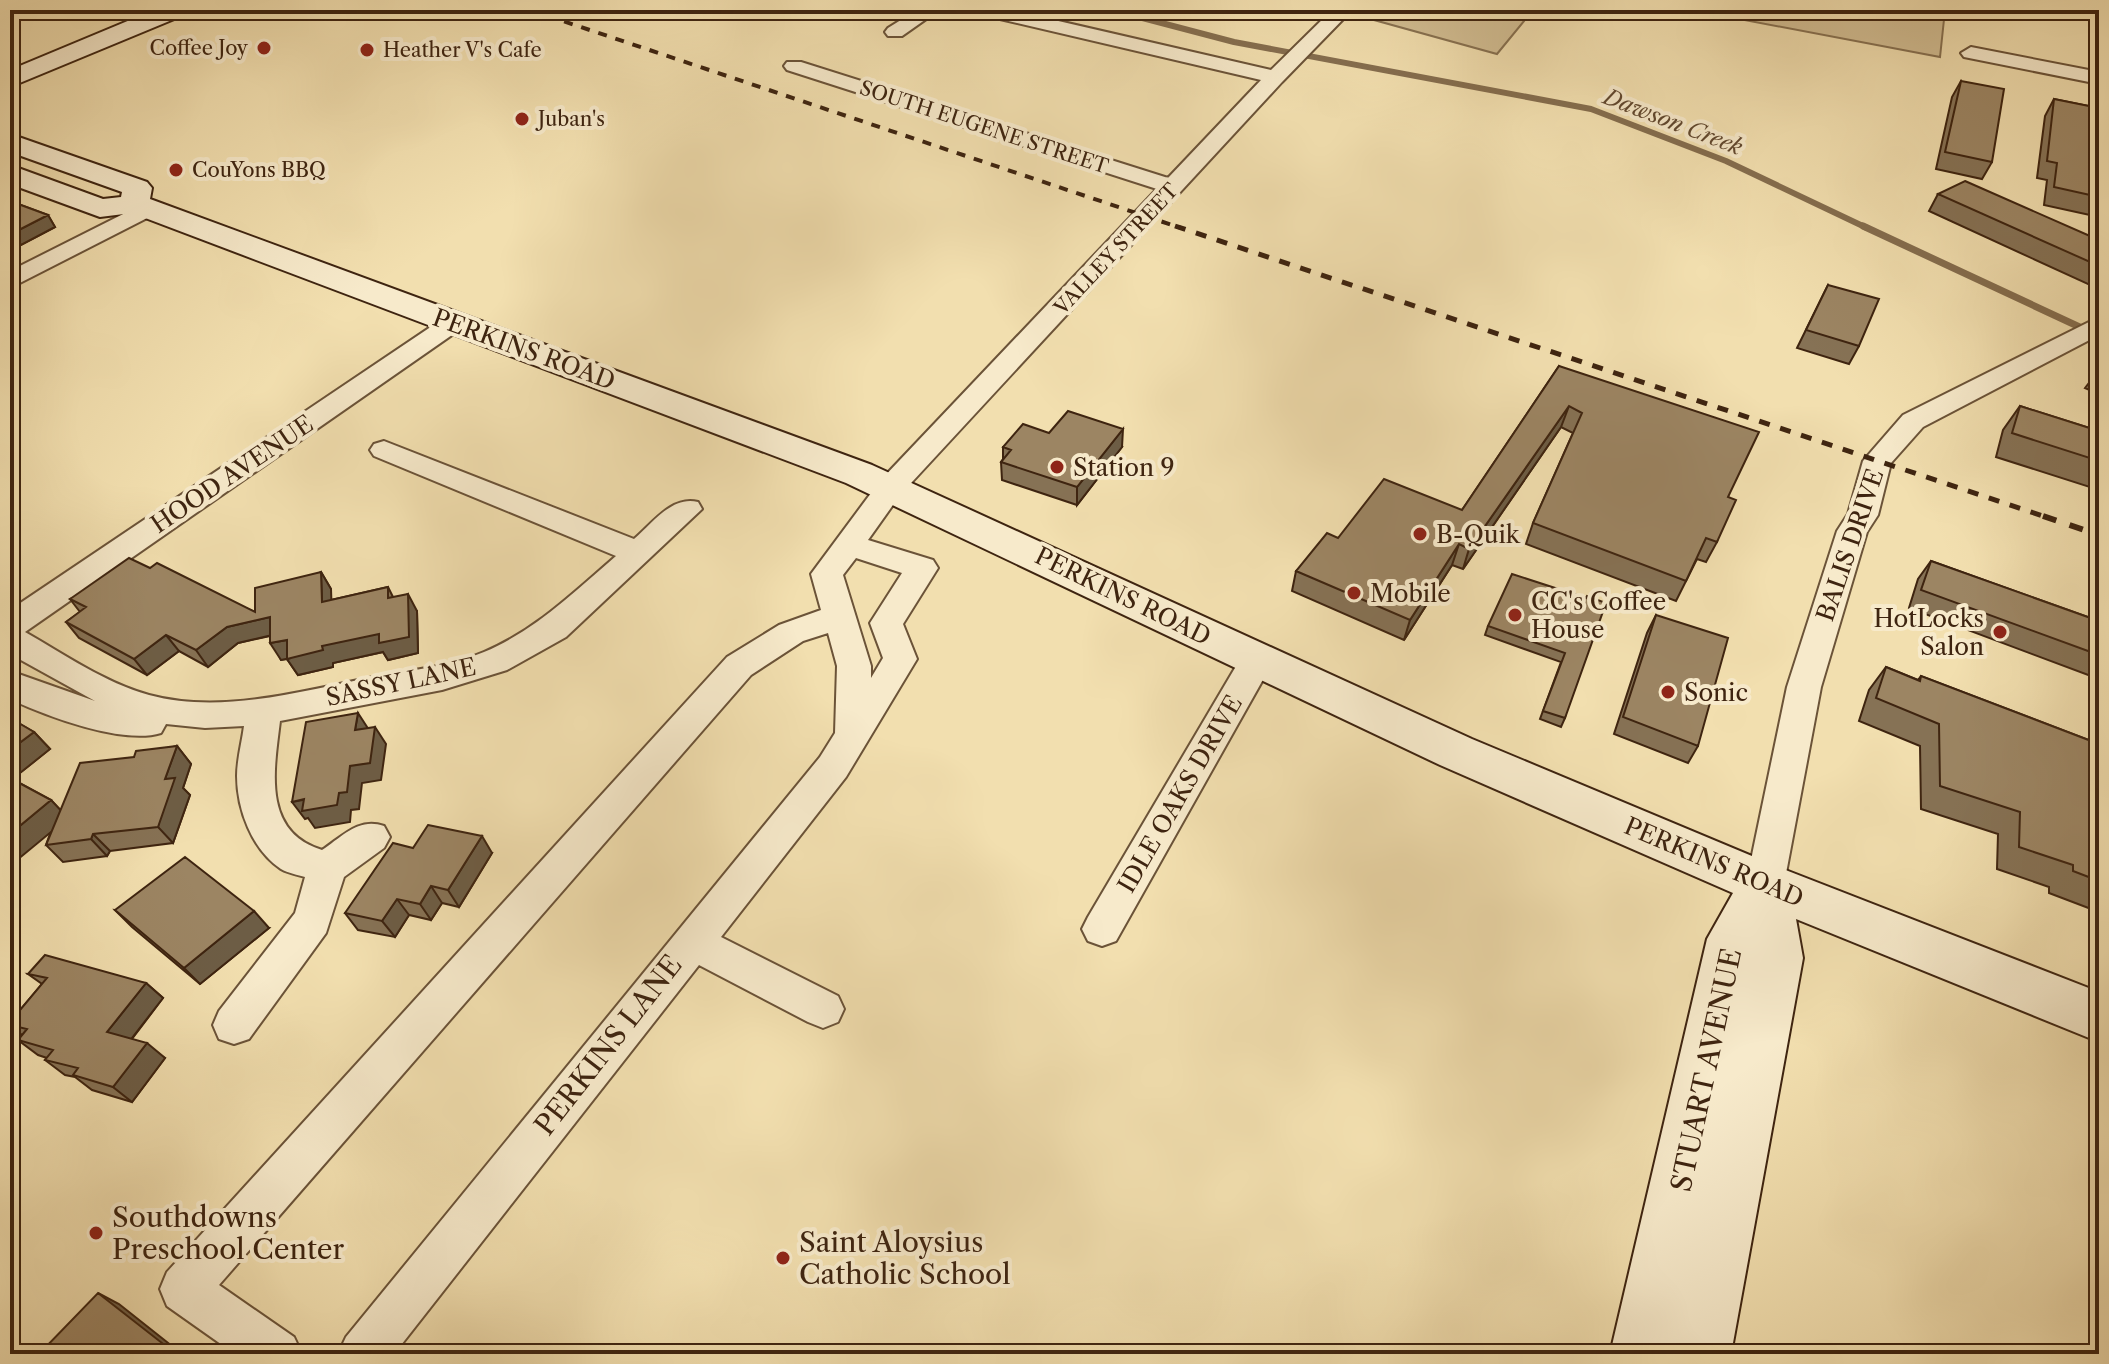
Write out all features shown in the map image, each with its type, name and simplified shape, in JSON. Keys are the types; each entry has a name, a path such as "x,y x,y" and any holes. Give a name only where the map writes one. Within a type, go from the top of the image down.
{"main road":[{"path":"10,61 134,10"},
{"path":"10,79 175,10"},
{"name":"PERKINS ROAD","path":"10,142 137,188 141,207"},
{"name":"PERKINS ROAD","path":"10,174 100,208 141,207 741,428 890,488 1456,752 1765,884 2099,1017"},
{"name":"STUART AVENUE","path":"1686,1342 1777,958 1765,884"}],"street":[{"path":"895,32 930,10"},
{"path":"987,10 1276,76"},
{"name":"VALLEY STREET","path":"838,617 827,574 890,488 1276,76 1343,10"},
{"path":"1971,53 2099,78"},
{"name":"SOUTH EUGENE STREET","path":"794,66 1174,187"},
{"path":"10,281 141,207"},
{"name":"HOOD AVENUE","path":"10,626 453,323"},
{"name":"BALIS DRIVE","path":"1765,884 1804,687 1852,531 1863,515 1877,461 1913,421 2099,325"},
{"path":"384,450 636,552"},
{"name":"SASSY LANE","path":"10,684 38,698 91,715 148,723 264,711 442,677 495,661 554,629 687,509"},
{"name":"PERKINS LANE","path":"363,1354 833,767 853,737 900,659 886,623 922,568 851,545"},
{"path":"277,1354 184,1289 739,666 791,633 838,617 854,666 853,737"},
{"name":"SASSY LANE","path":"10,639 91,685 146,708 205,715"},
{"name":"IDLE OAKS DRIVE","path":"1102,929 1257,660"},
{"path":"264,711 255,775 259,807 268,830 295,858 327,868"},
{"path":"234,1025 312,921 327,868 371,837"},
{"path":"691,941 823,1009"}],"shaded area":[{"path":"1363,10 1533,10 1497,54 1356,15"},
{"path":"1692,10 1945,10 1940,57"}],"building":[{"path":"1961,81 2004,89 1992,162 1945,152"},
{"path":"2054,99 2099,108 2099,197 2054,187 2057,163 2047,161"},
{"path":"1965,181 2099,240 2099,266 1938,194"},
{"path":"10,201 48,215 10,232"},
{"path":"1828,285 1879,299 1859,346 1806,330"},
{"path":"1559,366 1759,432 1728,497 1736,500 1717,542 1706,538 1686,581 1533,523 1582,413 1569,406 1469,549 1459,544 1410,620 1296,571 1327,533 1338,538 1384,479 1462,510"},
{"path":"2020,406 2099,431 2099,461 2012,433"},
{"name":"Station 9","path":"1068,411 1123,429 1077,487 1001,462 1011,450 1003,447 1023,424 1049,433"},
{"path":"129,558 150,568 157,563 255,612 255,588 321,572 322,602 388,587 388,598 408,594 409,637 379,643 379,634 322,646 323,650 287,659 287,640 270,643 270,617 227,627 196,650 166,635 134,659 66,622 86,607 70,599"},
{"path":"1931,561 2099,621 2099,655 1921,590"},
{"path":"1512,574 1606,603 1565,718 1543,711 1565,653 1488,626"},
{"name":"Sonic","path":"1656,615 1728,638 1698,746 1623,717"},
{"path":"1886,667 1920,681 1921,676 2099,744 2099,881 2073,871 2073,865 2019,847 2020,812 1940,786 1939,724 1876,698"},
{"path":"358,713 355,730 375,727 370,763 350,766 347,792 339,793 337,805 302,811 304,799 292,802 306,722"},
{"path":"10,718 34,732 10,750"},
{"path":"177,746 165,779 175,778 158,827 93,834 91,839 46,845 80,763 134,757 136,751"},
{"path":"10,778 51,800 10,834"},
{"path":"428,825 482,836 448,890 431,886 420,904 397,899 382,921 345,913 393,843 413,848"},
{"path":"185,857 254,911 184,968 115,910"},
{"path":"45,955 146,983 107,1032 147,1043 113,1087 73,1075 78,1068 45,1060 53,1050 18,1040 27,1029 10,1025 47,978 28,974"},
{"path":"98,1293 162,1343 152,1354 39,1354"}],"waterway":[{"name":"Dawson Creek","path":"1112,10 1234,42 1591,109 1726,161 1867,228"},
{"name":"Dawson Creek","path":"1863,226 2099,336"}],"railway":[{"path":"530,10 1181,228"},
{"path":"1175,226 2049,518"},
{"path":"2043,516 2099,535"}],"place":[{"name":"Coffee Joy","path":"264,48"},
{"name":"Heather V's Cafe","path":"367,50"},
{"name":"Juban's","path":"522,119"},
{"name":"CouYons BBQ","path":"176,170"},
{"name":"Station 9","path":"1057,467"},
{"name":"B-Quik","path":"1420,534"},
{"name":"Mobile","path":"1354,593"},
{"name":"CC's Coffee House","path":"1515,615"},
{"name":"HotLocks Salon","path":"2000,632"},
{"name":"Sonic","path":"1668,692"},
{"name":"Southdowns Preschool Center","path":"96,1233"},
{"name":"Saint Aloysius Catholic School","path":"783,1258"}]}
